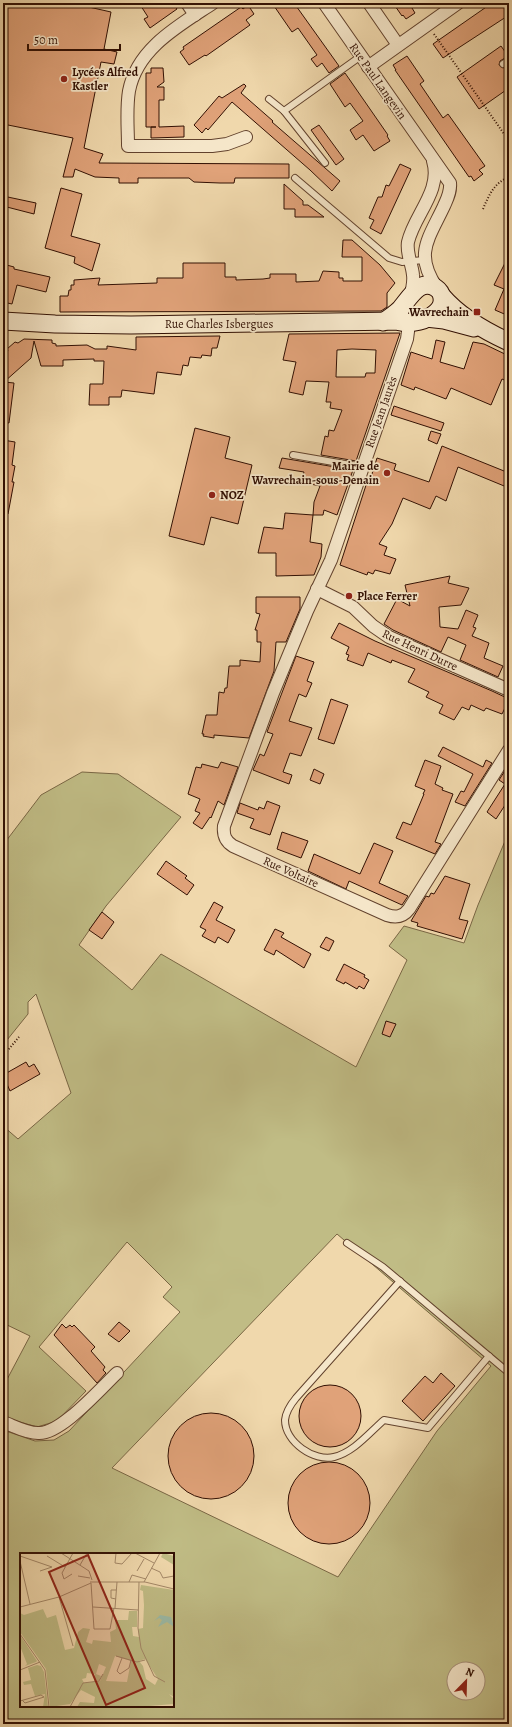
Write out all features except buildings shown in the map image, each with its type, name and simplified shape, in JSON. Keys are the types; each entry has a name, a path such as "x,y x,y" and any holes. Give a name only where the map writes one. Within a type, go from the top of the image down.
{"main road":[{"path":"493,334 444,320 426,318 406,313 422,286 431,286 439,292 455,310 493,334 509,342"},
{"path":"426,318 435,314 440,309 442,303 439,292"},
{"name":"Rue Charles Isbergues","path":"3,320 55,324 131,325 383,322 406,313"}],"street":[{"path":"187,3 195,15"},
{"path":"213,3 156,44 146,54 135,72 129,92 128,146 212,146 227,144 246,137"},
{"name":"Rue Paul Langevin","path":"324,3 448,179 450,187 448,196 424,249 424,260 429,277 439,292"},
{"path":"370,3 398,45"},
{"path":"368,67 458,3"},
{"name":"Rue Paul Langevin","path":"406,313 413,278 408,251 408,241 435,179 435,168 432,158"},
{"name":"Rue Jean Jaurès","path":"307,611 331,560 407,340 406,313"},
{"name":"Rue Henri Durre","path":"317,589 353,607 373,626 389,637 509,690"},
{"name":"Rue Voltaire","path":"307,611 273,693 224,826 223,831 226,840 233,846 387,915 398,917 406,913 409,909 509,750"},
{"path":"3,1422 32,1433 39,1434 50,1432 66,1421 117,1373"}],"lane":[{"path":"284,111 361,56"},
{"path":"503,64 509,60"},
{"path":"269,99 284,111 325,163"},
{"path":"295,178 384,255 395,260 410,262 424,260"},
{"path":"292,455 362,467"},
{"path":"347,1243 378,1263 509,1373"},
{"path":"400,1281 296,1398 288,1409 285,1420 286,1426 292,1438 302,1448 319,1457 333,1457 339,1455 351,1449 384,1420 428,1428 489,1356"}],"path":[{"path":"427,25 509,141"},
{"path":"483,209 495,187 503,179 509,177"},
{"path":"505,219 509,221"},
{"path":"3,1056 19,1037"}],"shaded area":[{"path":"82,772 118,774 181,817 106,906 79,945 132,990 161,954 356,1067 407,960 389,946 404,926 464,943 478,905 508,834 509,835 509,1724 3,1724 3,1430 35,1441 54,1440 69,1431 180,1312 163,1297 172,1287 127,1242 39,1347 86,1391 57,1421 37,1427 3,1417 3,1387 30,1336 3,1323 3,1126 18,1139 71,1093 36,994 28,1002 28,1014 3,1045 3,845 41,795","holes":["337,1234 491,1366 437,1431 338,1577 112,1468"]}],"place":[{"name":"Lycées Alfred Kastler","path":"64,79"},
{"name":"Wavrechain","path":"477,312"},
{"name":"Mairie de Wavrechain-sous-Denain","path":"387,473"},
{"name":"NOZ","path":"212,495"},
{"name":"Place Ferrer","path":"349,596"}]}
